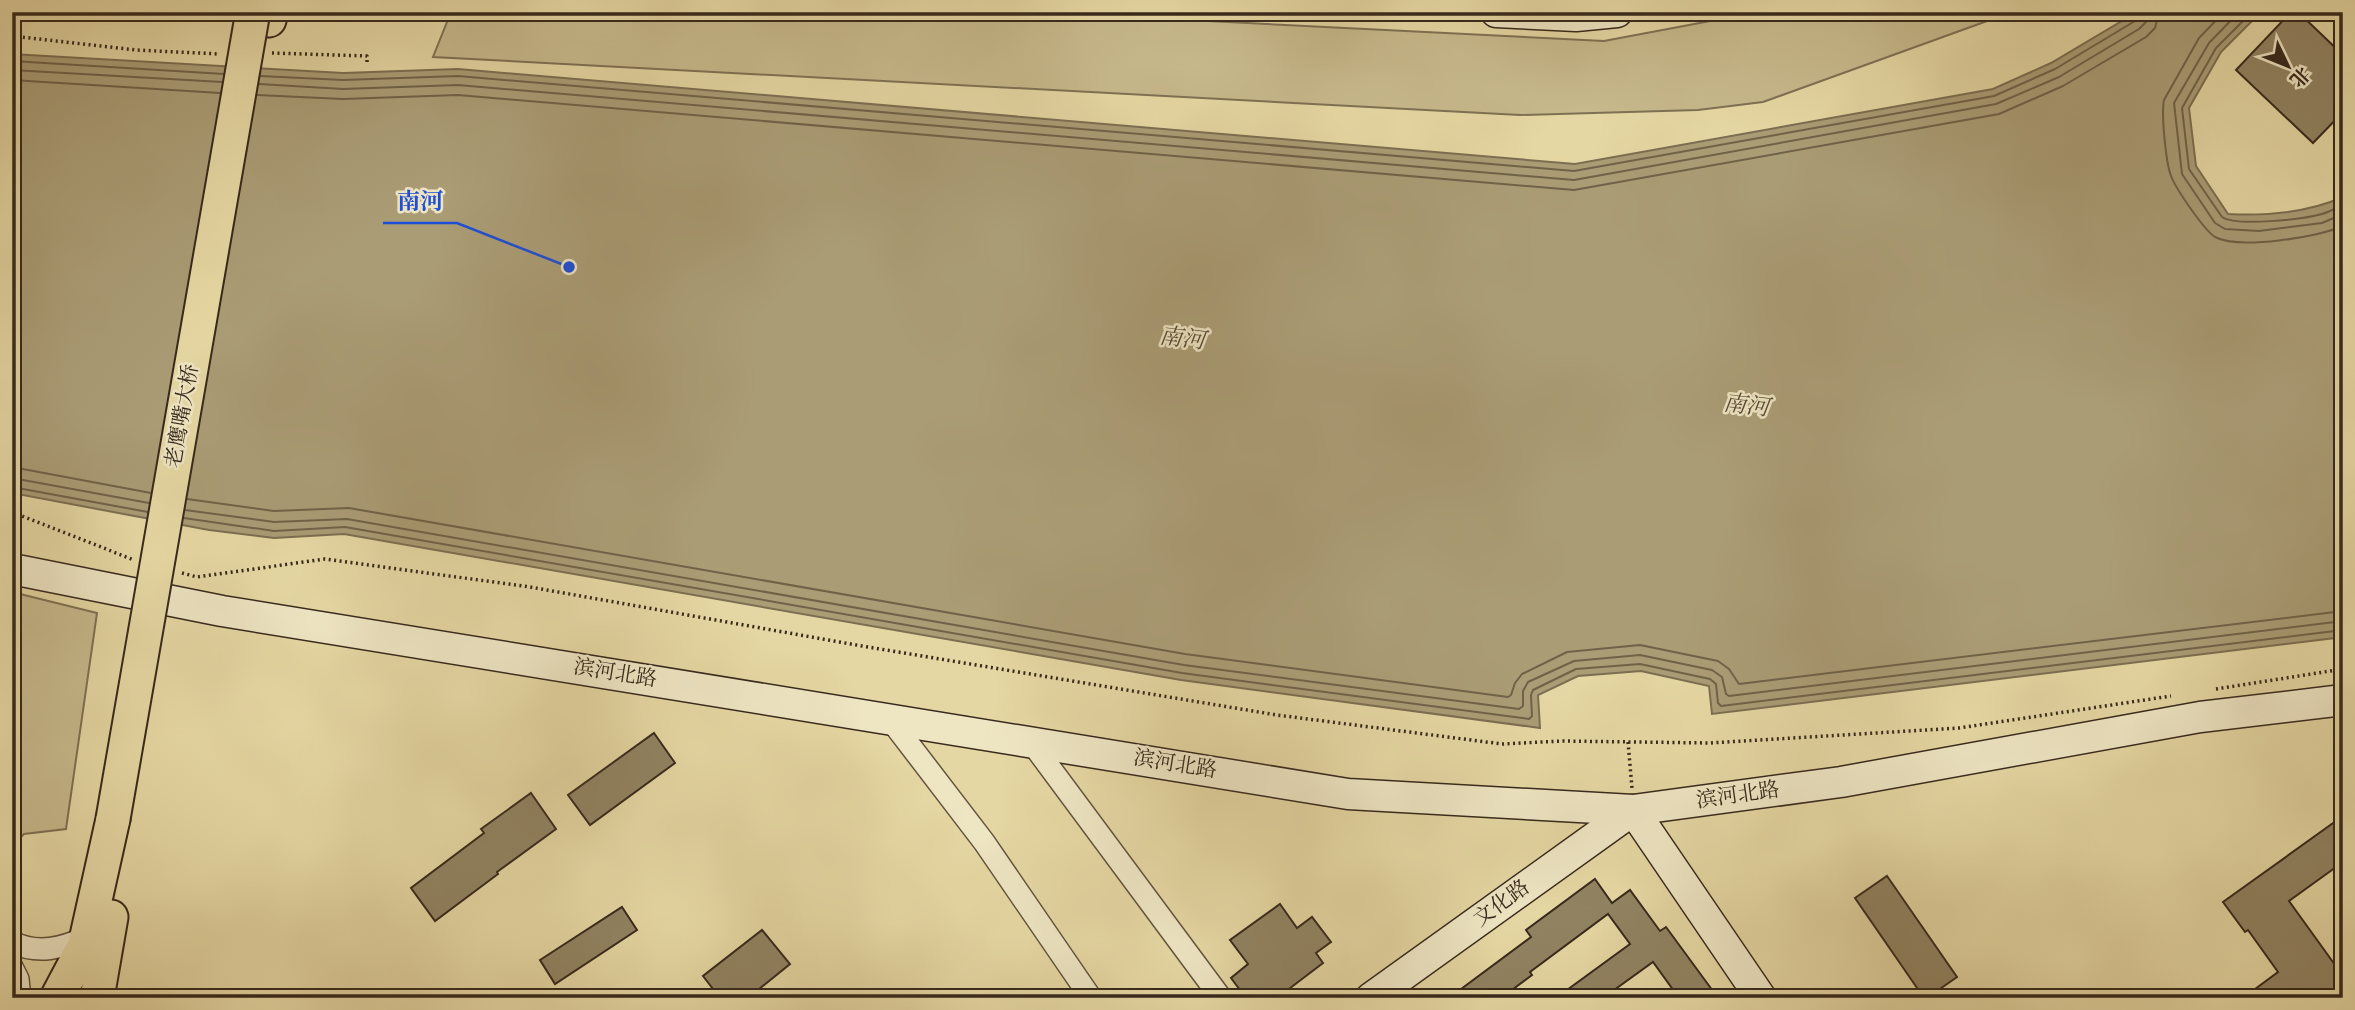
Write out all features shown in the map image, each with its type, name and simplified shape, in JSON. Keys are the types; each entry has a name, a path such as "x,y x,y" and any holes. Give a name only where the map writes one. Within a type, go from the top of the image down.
{"main road":[{"name":"老鹰嘴大桥","path":"121,820 261,16"},
{"path":"57,998 85,945 121,820"},
{"path":"97,998 121,820"}],"street":[{"path":"1496,12 1617,12"},
{"name":"滨河北路","path":"12,569 222,611 1348,794 1633,810 1841,782 2200,718 2343,700"},
{"path":"889,718 984,842 1091,998"},
{"path":"1031,741 1221,998"},
{"path":"1633,810 1761,998"},
{"name":"文化路","path":"1371,998 1633,810"},
{"path":"12,942 26,949 61,949 87,937"},
{"path":"12,968 18,979 20,998"}],"path":[{"path":"12,36 136,50 230,54"},
{"path":"271,53 368,56 367,62"},
{"path":"12,512 136,561"},
{"path":"173,570 197,577 325,559 530,587 1277,715 1502,744 1562,741 1710,743 1959,728 2179,695"},
{"path":"2207,690 2343,669"},
{"path":"1628,742 1633,810"}],"shaded area":[{"path":"451,12 1029,12 1604,41 1758,12 2012,12 1763,102 1698,110 1520,115 433,57"},
{"path":"12,592 97,613 66,829 24,834 12,846"}],"water":[{"path":"2137,12 2261,12 2221,52 2189,108 2196,166 2228,214 2287,212 2315,207 2343,197 2343,637 1712,714 1709,686 1641,671 1578,676 1538,695 1540,728 1181,680 344,534 274,538 209,530 12,493 12,54 343,73 458,69 1575,164 1993,89 2051,63"}],"building":[{"path":"2291,12 2298,12 2343,55 2343,112 2313,143 2236,70"},
{"path":"654,733 675,763 590,825 568,795"},
{"path":"531,793 556,829 435,921 411,888 484,833 481,829"},
{"path":"2343,816 2343,862 2289,901 2343,976 2343,998 2243,998 2278,972 2248,930 2245,932 2223,902"},
{"path":"1887,876 1957,977 1927,998 1924,998 1855,898"},
{"path":"1595,879 1612,903 1630,890 1660,931 1666,927 1718,998 1679,998 1653,962 1603,998 1556,998 1630,944 1608,914 1530,972 1532,975 1501,998 1449,998 1531,937 1526,930"},
{"path":"1280,904 1297,928 1312,917 1331,942 1316,953 1323,963 1277,998 1273,998 1267,990 1257,998 1246,998 1231,978 1248,964 1230,940"},
{"path":"622,907 637,930 555,984 540,960"},
{"path":"762,930 790,964 748,998 720,998 703,976"}],"place":[{"name":"南河","path":"569,267"}]}
